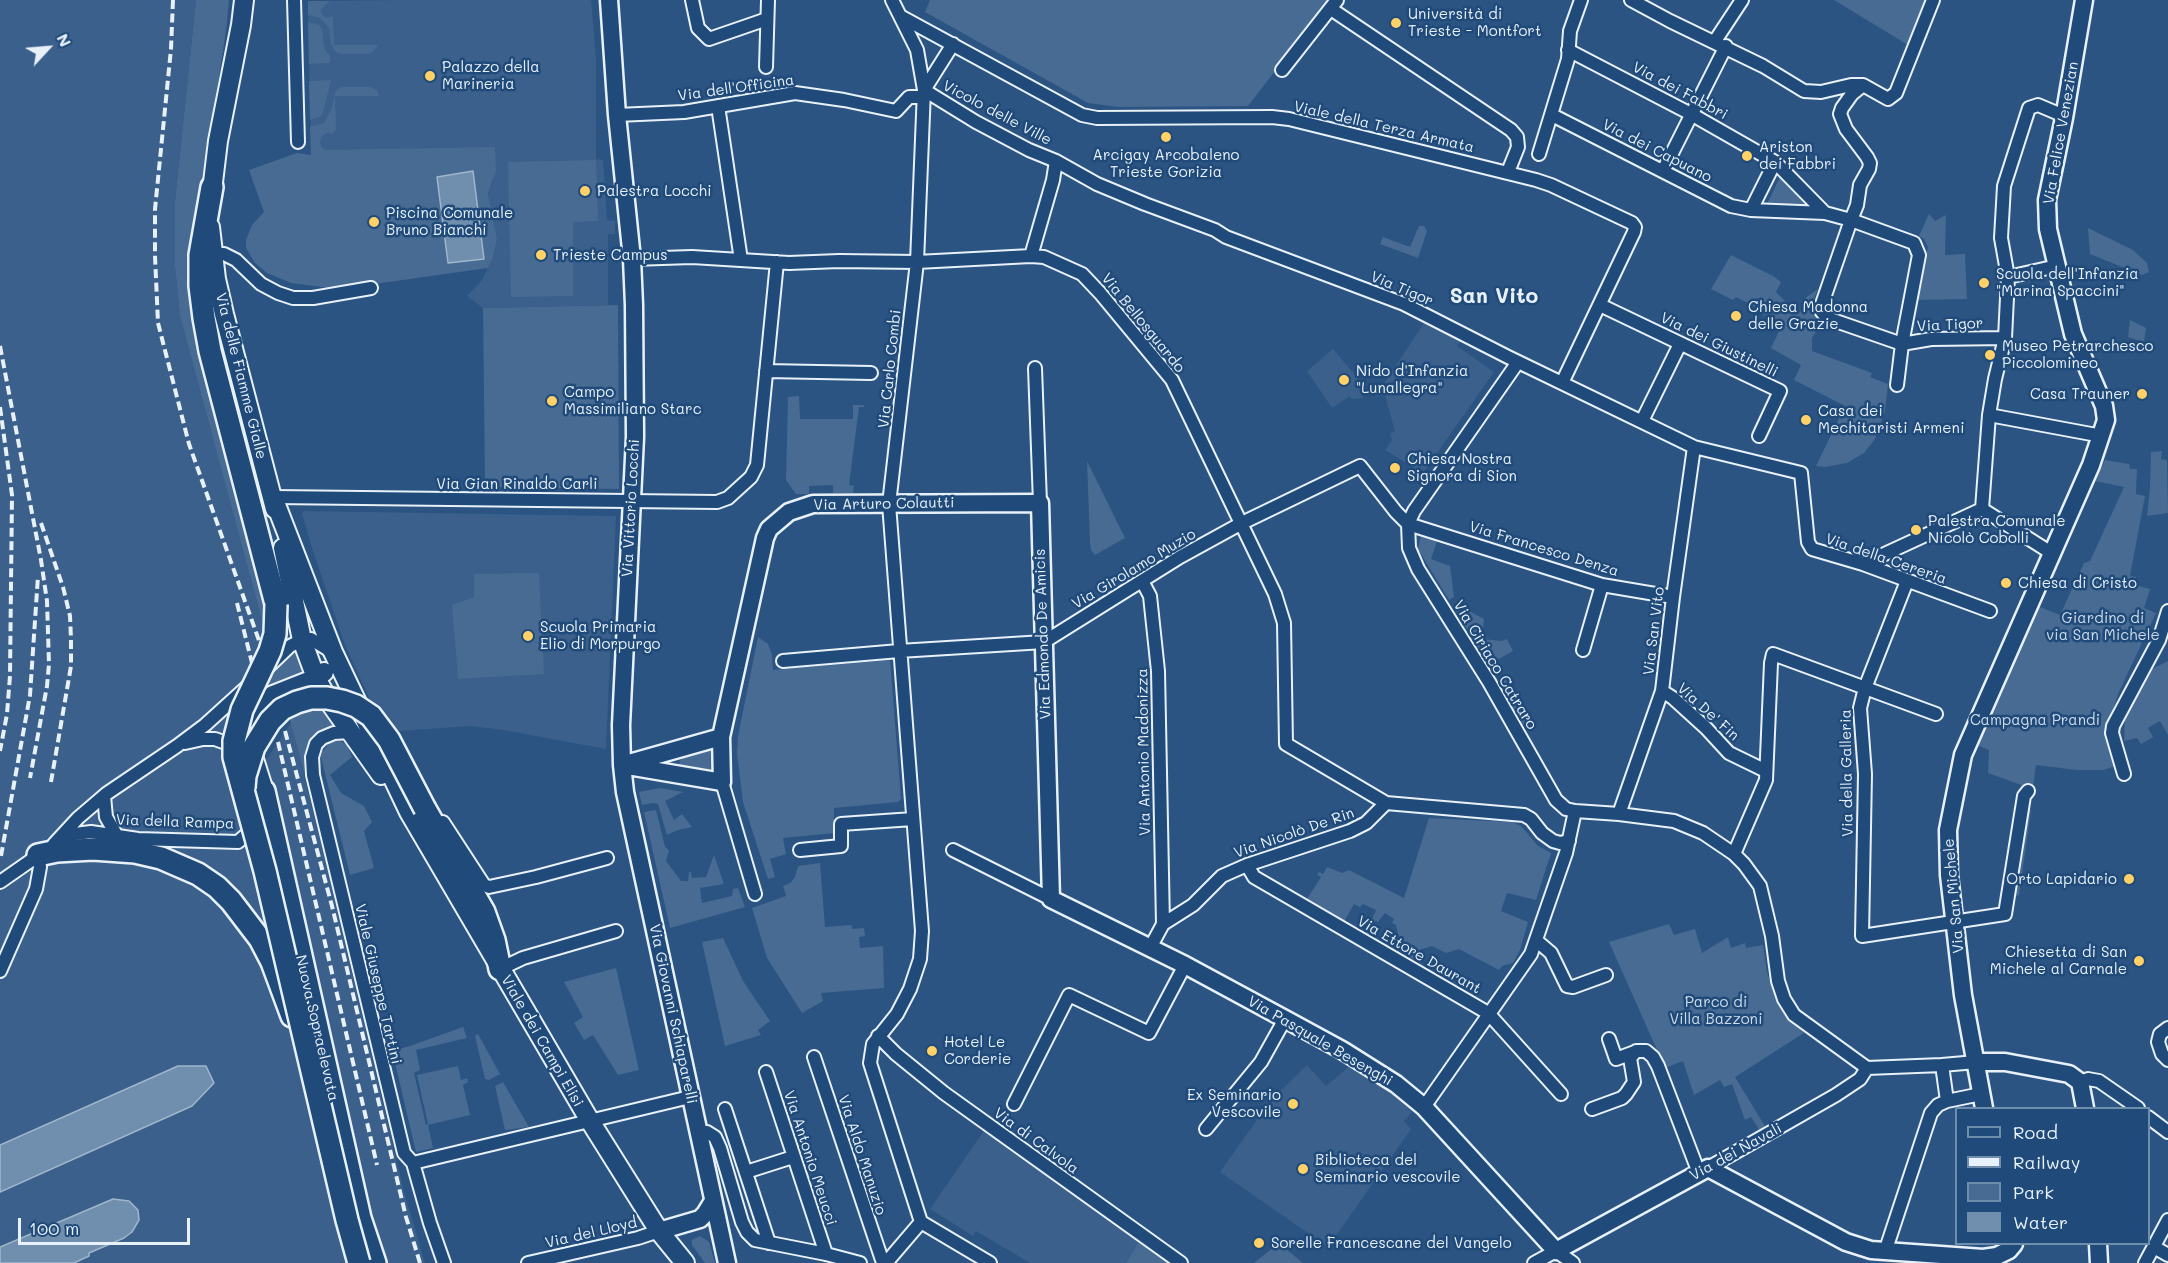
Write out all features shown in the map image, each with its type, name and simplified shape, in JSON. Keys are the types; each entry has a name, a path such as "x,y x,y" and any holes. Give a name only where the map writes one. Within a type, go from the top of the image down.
{"highway":[{"path":"212,188 200,255 200,286 204,318 210,351 276,604 275,634 270,651 242,710 234,741 234,757 254,794"},
{"path":"254,794 245,776 249,761 254,747 270,721 282,710 297,702 312,698 327,698 356,706 371,716 389,740 417,811 484,912 494,940 500,969"},
{"name":"Nuova Sopraelevata","path":"254,794 278,851 360,1218 375,1263"},
{"name":"Nuova Sopraelevata","path":"254,794 265,871 359,1263"},
{"path":"48,853 93,849 135,852 161,858 198,874 231,900 260,939 272,962 298,1035 325,1127"}],"main road":[{"name":"Via delle Fiamme Gialle","path":"244,0 218,141 212,188 210,228 212,254 239,378 273,497 302,640 316,678"},
{"name":"Via delle Fiamme Gialle","path":"273,497 333,652"},
{"path":"254,794 254,761 246,729 254,712 278,692 316,678 328,667 333,652"},
{"path":"333,652 381,754 417,811"},
{"path":"316,678 330,703 351,732 417,811"},
{"name":"Viale dei Campi Elisi","path":"500,969 590,1121 659,1231 685,1263"}],"street":[{"path":"294,0 298,142"},
{"name":"Via Vittorio Locchi","path":"609,0 617,115 632,259 635,399 621,724 622,765"},
{"path":"692,0 698,28 709,39 767,19"},
{"path":"766,67 768,0"},
{"name":"Via Carlo Combi","path":"878,1036 897,1014 906,997 920,959 922,931 889,504 917,262 923,94 917,50 892,0"},
{"path":"1539,154 1568,59 1570,31 1581,0"},
{"path":"1631,0 1763,66 1804,91 1821,92 1851,85 1863,85 1886,98 1891,98 1896,93 1934,0"},
{"path":"1663,171 1742,0"},
{"name":"Via Felice Venezian","path":"2084,0 2047,200 2048,229 2073,334 2104,406 2106,420 2102,436"},
{"path":"1282,70 1334,4 1510,130 1517,137 1518,147 1508,172"},
{"name":"Viale della Terza Armata","path":"900,16 1082,116 1289,119 1508,172 1551,185 1632,223 1635,227 1600,305"},
{"path":"923,94 952,44"},
{"name":"Via dei Fabbri","path":"1568,50 1691,114 1775,162 1825,213"},
{"path":"1863,85 1852,94 1840,114 1846,129 1870,163 1869,169 1860,185 1857,205 1822,304 1822,312 1827,318 1902,344"},
{"name":"Via dell'Officina","path":"617,115 684,112 795,93 834,98 896,111 909,97 923,94"},
{"name":"Vicolo delle Ville","path":"923,94 1029,150 1056,161"},
{"path":"1982,510 1989,415 2005,338 2008,277 2001,238 2004,186 2027,110 2031,106 2038,105 2064,116"},
{"path":"718,106 741,260"},
{"name":"Via dei Capuano","path":"1552,115 1736,208 1825,213 1909,240 1917,247 1919,255 1902,344"},
{"path":"1031,256 1053,180 1056,161"},
{"name":"Via Tigor","path":"1056,161 1097,184 1145,204 1404,304 1694,447 1801,472"},
{"path":"1750,210 1775,162"},
{"path":"212,254 224,254 236,260 261,284 278,293 293,297 313,298 371,288"},
{"name":"Via Bellosguardo","path":"632,259 692,256 777,262 917,262 1031,256 1044,257 1082,274 1172,380 1275,594 1284,623 1286,744 1386,803"},
{"name":"Via Gian Rinaldo Carli","path":"273,497 717,502 728,498 751,477 757,465 777,262"},
{"path":"2008,277 2057,266"},
{"path":"1562,383 1600,305"},
{"name":"Via dei Giustinelli","path":"1600,305 1780,391 1759,436"},
{"name":"Via Tigor","path":"1897,385 1902,344 1931,339 2005,338"},
{"path":"1642,421 1680,344"},
{"path":"1408,524 1414,511 1518,362"},
{"name":"Via Edmondo De Amicis","path":"1035,368 1051,899"},
{"path":"766,371 871,373"},
{"path":"1989,415 2102,436"},
{"name":"Via San Michele","path":"1983,1101 1963,995 1949,875 1948,830 1960,766 2095,457 2102,436"},
{"name":"Via San Vito","path":"1619,814 1662,691 1672,597 1694,447"},
{"name":"Via Girolamo Muzio","path":"783,661 1044,642 1142,581 1242,523 1360,466 1408,524"},
{"name":"Via della Cereria","path":"1801,472 1810,548 1863,564 1990,612"},
{"name":"Via Arturo Colautti","path":"722,782 721,737 761,555 769,529 789,512 813,504 1040,503"},
{"path":"1982,510 2053,554"},
{"path":"1863,564 1982,510"},
{"name":"Via Francesco Denza","path":"1408,524 1602,585 1672,597"},
{"name":"Via Ciriaco Catraro","path":"1408,524 1409,548 1418,569 1489,682 1556,800 1566,809 1575,812"},
{"name":"Via Antonio Madonizza","path":"1142,581 1150,596 1158,671 1163,924"},
{"name":"Via della Galleria","path":"1907,581 1865,688 1860,708 1865,774 1862,936 1955,923"},
{"path":"1583,650 1602,585"},
{"path":"2124,774 2114,742 2113,726 2163,641 2168,611"},
{"name":"Via della Rampa","path":"283,652 292,636 297,615"},
{"path":"302,640 311,639 333,652"},
{"name":"Via della Rampa","path":"48,853 78,818 104,796 177,746 221,711 283,652 302,640"},
{"path":"1734,854 1766,780 1773,654 1936,714"},
{"name":"Via De' Fin","path":"1662,691 1706,728 1730,753 1766,771"},
{"name":"Viale Giuseppe Tartini","path":"351,732 334,733 322,738 316,744 312,757 313,775 404,1154 413,1163 444,1263"},
{"path":"622,765 721,737"},
{"name":"Via della Rampa","path":"177,746 197,740 216,739 230,743 244,751 254,761"},
{"path":"381,754 388,750 399,752 407,759 424,791 484,885 495,886 607,858"},
{"path":"672,751 675,774"},
{"path":"622,765 722,782 755,894"},
{"name":"Via Giovanni Schiaparelli","path":"622,765 625,792 727,1263"},
{"path":"1955,923 2005,914 2024,796 2028,791"},
{"name":"Via della Rampa","path":"0,882 75,834 91,832 117,836 238,842 257,825 254,794"},
{"path":"104,796 106,817 117,836"},
{"path":"1386,803 1524,815 1531,819 1553,842 1569,841"},
{"name":"Via Nicolò De Rin","path":"1150,948 1163,924 1193,905 1222,876 1247,865 1350,831 1366,823 1386,803"},
{"path":"1424,1107 1488,1013 1525,965 1537,941 1569,841 1575,812 1660,818 1686,825 1703,833 1734,854 1760,886 1772,936 1778,981 1784,999 1794,1015 1867,1068 1999,1061 2035,1067 2069,1074 2080,1082 2085,1107"},
{"path":"800,850 841,846 841,824 913,819"},
{"path":"953,850 1051,899"},
{"path":"0,970 36,889 40,867 48,853"},
{"name":"Via Ettore Daurant","path":"1247,865 1254,877 1488,1013 1561,1094"},
{"name":"Via Pasquale Besenghi","path":"1051,899 1185,965 1342,1050 1396,1084 1424,1107 1556,1251 1573,1263"},
{"path":"500,969 523,958 616,931"},
{"path":"1537,941 1551,953 1567,986 1573,987 1606,975"},
{"path":"1014,1104 1069,995 1149,1033 1185,965"},
{"path":"1206,1129 1261,1062 1285,1019"},
{"path":"2168,1028 2160,1034 2158,1042 2162,1054 2168,1060"},
{"path":"878,1036 870,1053 872,1074 921,1222 990,1263"},
{"name":"Via di Calvola","path":"878,1036 896,1054 944,1093 1181,1263"},
{"path":"1609,1039 1616,1059 1636,1051 1646,1051 1656,1062 1703,1170 1857,1247 1885,1252 1983,1258 1997,1256 2013,1245"},
{"path":"1592,1109 1622,1098 1626,1094 1634,1082 1629,1061 1636,1051"},
{"name":"Via Aldo Manuzio","path":"814,1057 885,1263"},
{"path":"1942,1065 1947,1101"},
{"name":"Via dei Navali","path":"1534,1263 1836,1095 1860,1078 1867,1068"},
{"name":"Via Antonio Meucci","path":"766,1072 826,1254"},
{"path":"2080,1082 2092,1078 2103,1082 2137,1107"},
{"path":"413,1163 690,1097"},
{"path":"1885,1252 1930,1116 1935,1108 1947,1101 1983,1101"},
{"path":"725,1109 769,1243"},
{"path":"2150,1118 2168,1132"},
{"path":"698,1132 707,1131 715,1137 742,1222 747,1232 755,1240 860,1263"},
{"path":"746,1172 793,1157"},
{"path":"659,1231 700,1219 713,1201"},
{"path":"2145,1263 2168,1220"},
{"path":"885,1263 921,1222"},
{"name":"Via del Lloyd","path":"528,1263 638,1238 659,1231"},
{"path":"2097,1245 2099,1263"},
{"path":"2154,1247 2168,1255"}],"shaded area":[{"path":"0,0 196,0 175,201 175,266 180,316 267,639 243,686 264,763 291,723 404,1192 425,1263 74,1263 89,1256 89,1253 124,1238 0,1247"},
{"path":"591,0 596,58 596,159 603,160 607,220 615,221 615,234 608,234 608,305 483,308 467,296 482,280 493,257 497,239 488,194 494,180 311,156 308,1"},
{"path":"1426,320 1461,341 1457,346 1494,372 1423,473 1385,450 1392,440 1390,433 1395,432 1385,395 1375,397"},
{"name":"Nido d'Infanzia \"Lunallegra\"","path":"1333,349 1362,383 1359,385 1363,398 1351,399 1350,396 1332,408 1307,371"},
{"name":"Scuola Primaria Elio di Morpurgo","path":"304,511 616,516 606,749 470,726 400,731 385,723 376,713 345,645 313,551 302,514"},
{"path":"1307,1065 1326,1086 1351,1065 1389,1090 1412,1112 1404,1121 1411,1129 1328,1247 1220,1172 1271,1100"},
{"path":"985,1129 1139,1241 1126,1263 1030,1263 976,1231 973,1236 930,1209"}],"green space":[{"path":"196,0 229,0 199,224 192,247 189,274 194,322 269,603 267,639 180,316 175,266 175,201"},
{"path":"930,0 1330,0 1248,106 1118,107 1088,103 925,12"},
{"path":"1834,0 1926,0 1908,45"},
{"path":"308,1 330,1 322,8 321,13 326,18 333,16 334,45 378,45 370,54 336,52 331,44 329,28 320,18 308,15"},
{"path":"308,22 319,25 322,29 324,48 330,56 330,63 309,64"},
{"path":"331,80 323,113 310,120 309,81"},
{"name":"Piscina Comunale Bruno Bianchi","path":"342,87 370,87 377,90 379,96 335,96 336,130 332,134 327,133 322,136 320,142 322,148 326,150 495,147 496,171 488,194 497,239 488,268 338,289 291,283 267,273 255,263 246,248 246,240 252,225 264,212 249,170 297,153 311,155 310,127 324,123 332,108 335,92"},
{"name":"Trieste Campus","path":"596,160 598,221 573,222 573,296 511,297 508,162"},
{"path":"1781,175 1815,208 1767,204"},
{"path":"1929,214 1935,221 1946,215 1945,255 1965,254 1967,299 1917,300 1928,247 1924,239 1919,236"},
{"path":"1419,226 1424,226 1427,231 1418,258 1380,244 1383,237 1410,247"},
{"path":"2088,228 2133,250 2147,263 2149,272 2142,275 2090,254"},
{"path":"1731,255 1781,282 1776,292 1798,314 1805,307 1801,301 1818,289 1814,298 1814,309 1821,323 1812,338 1812,351 1872,373 1870,377 1888,384 1885,411 1875,439 1864,453 1847,463 1825,467 1816,466 1845,406 1794,380 1801,365 1771,348 1782,325 1736,297 1733,300 1711,289"},
{"name":"Campo Massimiliano Starc","path":"618,305 619,489 488,487 485,480 483,308"},
{"path":"2130,320 2146,328 2144,342 2128,337"},
{"path":"799,396 800,419 853,419 853,405 864,405 864,407 859,407 849,485 854,486 853,493 833,493 833,485 809,486 809,494 796,494 786,480 788,397"},
{"path":"2162,451 2161,459 2167,460 2168,513 2147,516 2151,452"},
{"path":"2105,460 2129,464 2130,469 2137,469 2136,494 2145,496 2130,576 2136,577 2135,585 2150,589 2144,608 2156,613 2118,694 2106,732 2116,766 2103,770 2077,770 2036,765 2033,787 2024,786 1988,773 1989,750 1974,744 2035,605 2060,615 2084,563 2090,561 2124,487 2095,481"},
{"path":"1087,461 1125,538 1095,555 1091,550 1090,542"},
{"path":"1421,535 1437,541 1431,559 1450,566 1454,597 1449,600 1418,549"},
{"path":"539,573 544,674 458,679 452,605 474,597 474,574"},
{"path":"1458,605 1484,619 1482,639 1502,641 1507,639 1513,651 1495,661 1500,670 1494,674 1454,607"},
{"path":"758,637 768,644 772,655 773,670 890,660 901,799 898,802 834,808 834,833 783,838 786,854 770,859 775,877 768,879 743,802 737,754 738,736"},
{"path":"298,648 308,674 256,699 261,683"},
{"path":"2168,661 2168,735 2160,721 2148,728 2153,737 2141,744 2137,738 2124,741 2125,717 2128,708 2150,670"},
{"path":"1505,678 1532,728 1527,731 1499,681"},
{"path":"312,696 339,727 323,731 312,741 306,754 304,773 284,698"},
{"path":"339,740 347,745 352,757 330,775 341,793 364,806 372,822 364,831 374,868 350,875 321,757 329,743"},
{"path":"710,749 711,771 684,769 679,762 684,756"},
{"path":"660,788 683,792 665,801 674,820 682,814 692,827 667,835 658,804 642,805 639,792"},
{"path":"656,810 665,847 669,850 666,861 681,881 688,881 689,872 692,878 706,877 714,855 724,884 700,888 702,903 732,896 733,889 738,888 745,907 670,928 644,812"},
{"path":"2024,810 2031,810 2019,895 2012,898"},
{"path":"1429,818 1513,822 1522,827 1538,846 1551,853 1536,900 1507,893 1501,911 1528,922 1520,950 1513,963 1502,966 1499,970 1459,949 1446,953 1432,946 1419,950 1422,964 1397,949 1400,942 1396,925 1392,923 1394,919 1385,913 1378,922 1375,921 1369,934 1366,932 1376,910 1363,904 1360,907 1354,904 1344,922 1305,902 1321,877 1317,875 1319,872 1323,874 1327,867 1342,873 1349,870 1404,898"},
{"path":"820,863 825,927 852,925 852,929 864,928 865,936 859,937 860,948 883,946 884,988 821,993 823,1001 802,1013 767,958 752,908 786,896 783,886 795,877 798,866"},
{"name":"Parco di Villa Bazzoni","path":"1669,924 1674,935 1695,929 1702,953 1728,937 1731,948 1745,943 1746,948 1763,945 1767,972 1777,1000 1788,1020 1804,1033 1735,1077 1766,1128 1760,1131 1751,1117 1745,1120 1732,1084 1724,1087 1720,1080 1694,1095 1683,1061 1665,1068 1609,942"},
{"path":"723,938 743,981 770,1021 758,1030 761,1035 725,1046 702,942"},
{"path":"616,968 639,1070 618,1075 593,1035 584,1040 574,1023 583,1017 564,982"},
{"path":"463,1027 467,1038 416,1050 420,1070 414,1073 426,1125 428,1124 417,1075 458,1066 461,1080 467,1078 468,1082 463,1085 470,1115 428,1125 433,1148 416,1152 392,1050"},
{"path":"478,1034 500,1074 489,1080 485,1079 475,1036"},
{"path":"503,1082 529,1127 505,1130 495,1086"},
{"path":"700,1236 709,1242 715,1263 705,1263 692,1245 692,1240"},
{"path":"1139,1241 1171,1263 1126,1263"},
{"path":"1279,1243 1303,1263 1254,1263"}],"water":[{"path":"473,171 484,259 448,263 437,177"},
{"path":"178,1066 206,1066 214,1083 192,1106 0,1192 0,1145"},
{"path":"113,1199 129,1201 138,1210 139,1220 132,1232 124,1238 89,1253 89,1256 74,1263 0,1263 0,1247"}],"railway":[{"path":"173,0 171,49 155,209 158,323 189,444 262,649"},
{"path":"0,346 47,601 49,664 47,686 30,778"},
{"path":"0,407 12,495 10,676 7,714 0,751"},
{"path":"41,523 63,587 70,616 71,639 71,666 51,782"},
{"path":"1,856 30,695 38,576"},
{"path":"237,603 253,667"},
{"path":"285,731 332,906 406,1217 420,1263"},
{"path":"278,742 377,1165"}],"place":[{"name":"Università di Trieste - Montfort","path":"1396,23"},
{"name":"Palazzo della Marineria","path":"430,76"},
{"name":"Arcigay Arcobaleno Trieste Gorizia","path":"1166,137"},
{"name":"Ariston dei Fabbri","path":"1747,156"},
{"name":"Palestra Locchi","path":"585,191"},
{"name":"Piscina Comunale Bruno Bianchi","path":"374,222"},
{"name":"Trieste Campus","path":"541,255"},
{"name":"Scuola dell'Infanzia \"Marina Spaccini\"","path":"1984,283"},
{"name":"Chiesa Madonna delle Grazie","path":"1736,316"},
{"name":"Museo Petrarchesco Piccolomineo","path":"1990,355"},
{"name":"Nido d'Infanzia \"Lunallegra\"","path":"1344,380"},
{"name":"Casa Trauner","path":"2142,394"},
{"name":"Campo Massimiliano Starc","path":"552,401"},
{"name":"Casa dei Mechitaristi Armeni","path":"1806,420"},
{"name":"Chiesa Nostra Signora di Sion","path":"1395,468"},
{"name":"Palestra Comunale Nicolò Cobolli","path":"1916,530"},
{"name":"Chiesa di Cristo","path":"2006,583"},
{"name":"Scuola Primaria Elio di Morpurgo","path":"528,636"},
{"name":"Orto Lapidario","path":"2129,879"},
{"name":"Chiesetta di San Michele al Carnale","path":"2139,961"},
{"name":"Hotel Le Corderie","path":"932,1051"},
{"name":"Ex Seminario Vescovile","path":"1293,1104"},
{"name":"Biblioteca del Seminario vescovile","path":"1303,1169"},
{"name":"Sorelle Francescane del Vangelo","path":"1259,1243"}],"district":[{"name":"San Vito","path":"1494,297"}],"park label":[{"name":"Giardino di via San Michele","path":"2103,626"},
{"name":"Campagna Prandi","path":"2035,720"}]}
